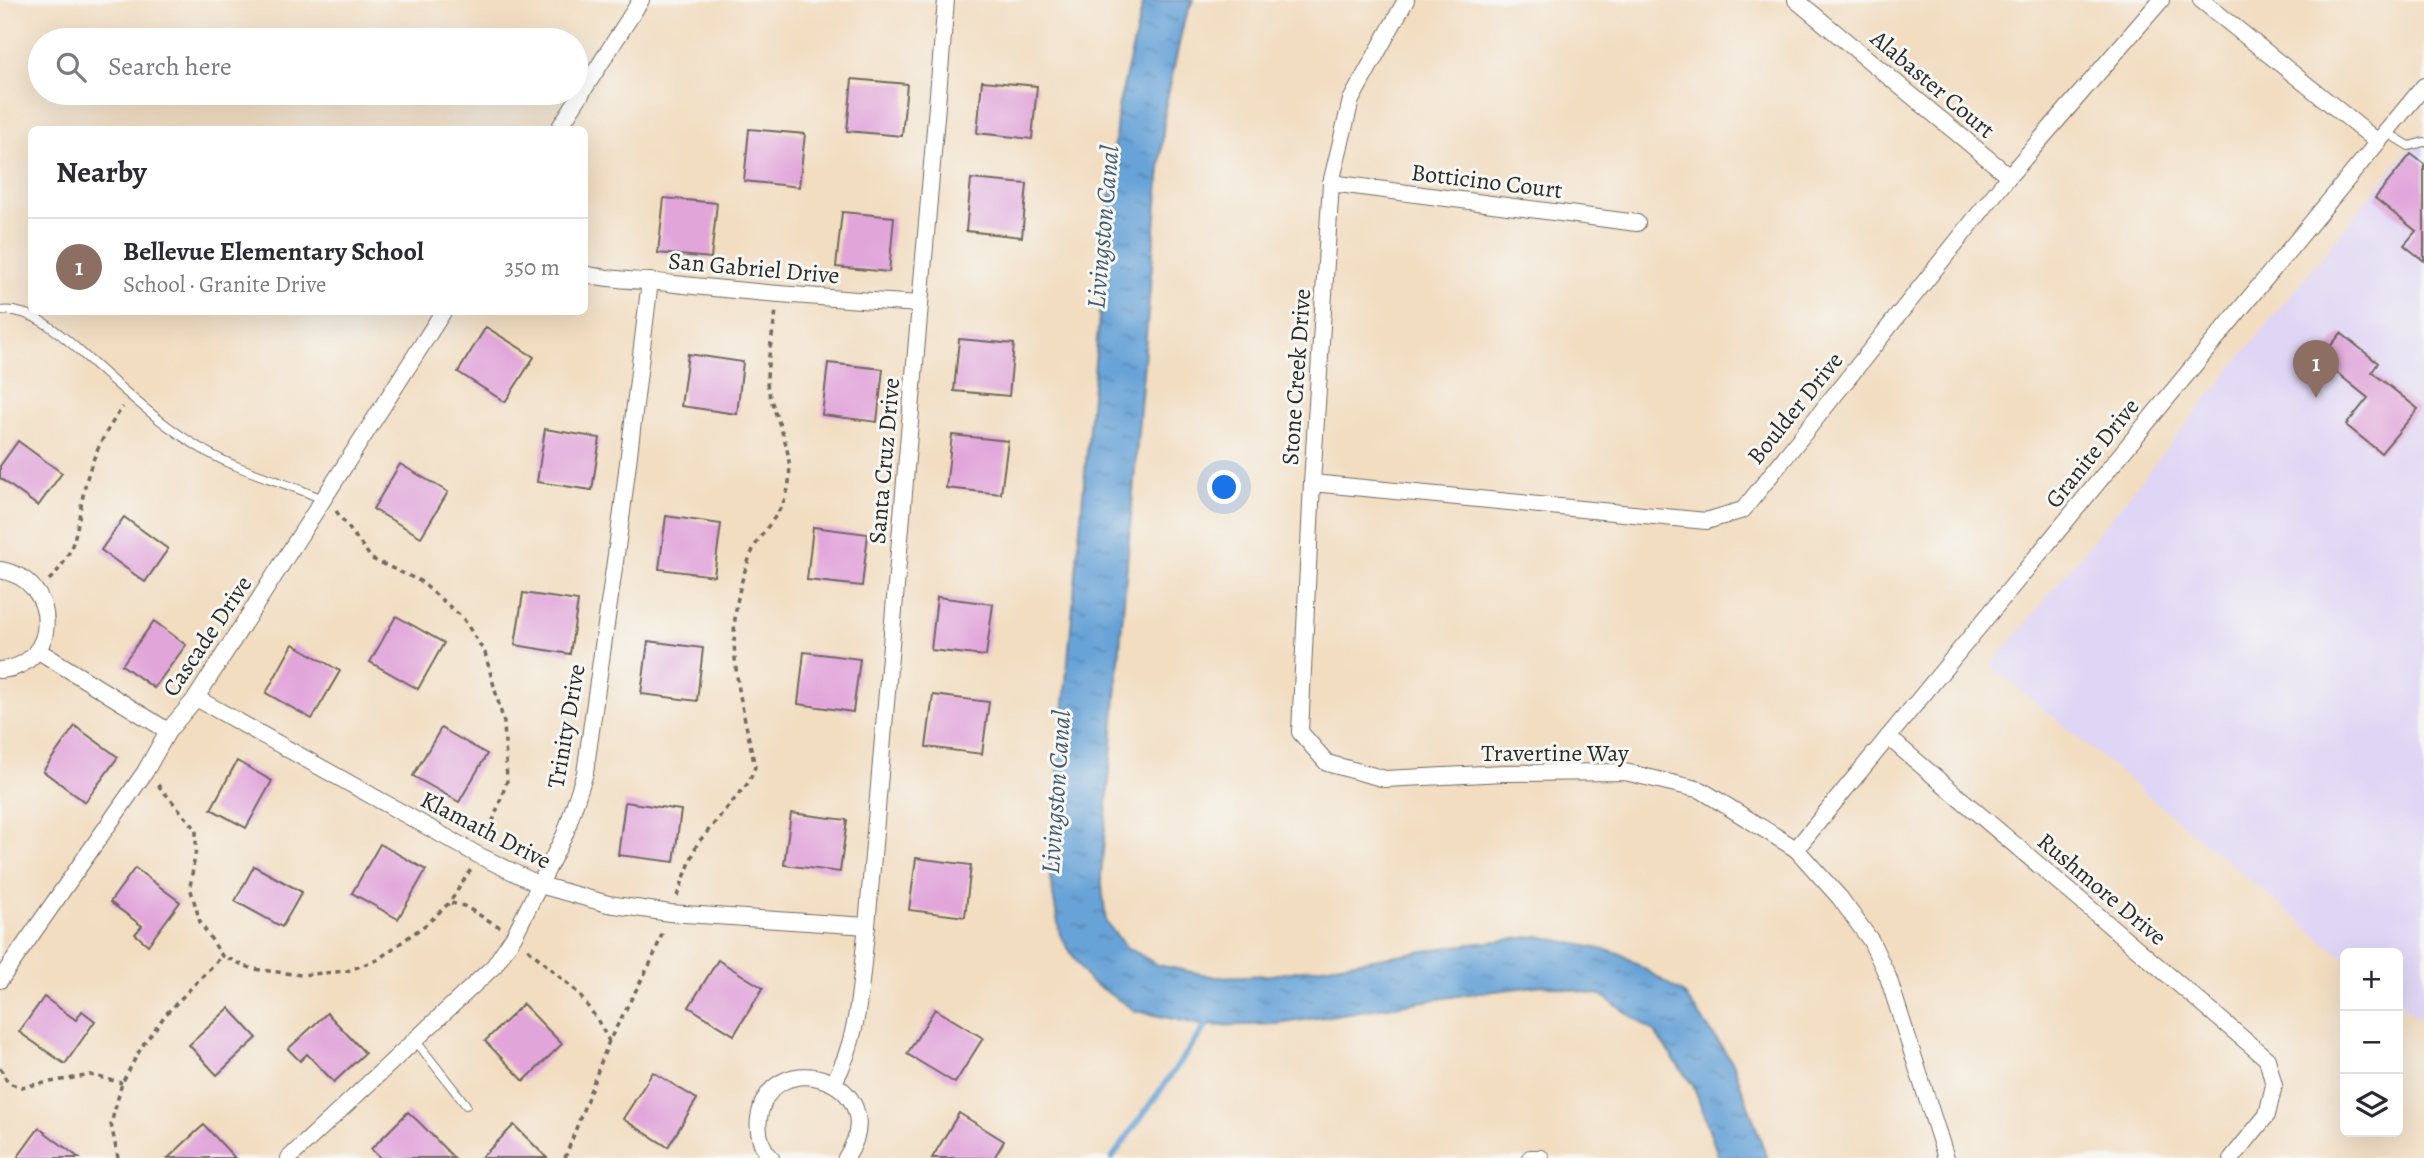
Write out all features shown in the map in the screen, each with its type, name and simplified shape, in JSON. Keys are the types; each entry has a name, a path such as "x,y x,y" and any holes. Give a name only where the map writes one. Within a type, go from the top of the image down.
{"street":[{"path":"588,83 641,0"},
{"name":"Santa Cruz Drive","path":"834,1082 845,1063 853,1035 867,926 946,0"},
{"name":"Stone Creek Drive","path":"1327,763 1300,732 1331,183 1351,100 1406,0"},
{"name":"Alabaster Court","path":"1796,0 2009,176"},
{"name":"Boulder Drive","path":"1312,483 1706,521 1743,510 2009,176 2161,0"},
{"path":"2200,0 2382,137"},
{"name":"Granite Drive","path":"1796,849 2424,86"},
{"path":"561,126 574,105"},
{"name":"Botticino Court","path":"1331,183 1637,223"},
{"name":"San Gabriel Drive","path":"588,275 778,295 920,304"},
{"name":"Trinity Drive","path":"289,1158 494,965 514,936 565,834 585,774 622,512 650,281"},
{"name":"Cascade Drive","path":"0,979 145,772 168,731 196,698 441,315"},
{"path":"0,570 19,575 33,585 43,600 47,617 45,634 37,650 25,662 0,670"},
{"path":"37,650 168,731"},
{"name":"Klamath Drive","path":"196,698 480,856 540,885 608,904 670,913 867,926"},
{"name":"Rushmore Drive","path":"1888,737 2267,1059 2274,1085 2267,1115 2232,1158"},
{"name":"Travertine Way","path":"1327,763 1385,779 1504,773 1625,772 1701,790 1796,849 1840,898 1871,941 1888,977 1946,1158"},
{"path":"771,1158 762,1144 758,1127 761,1109 769,1094 786,1081 806,1075 834,1082 847,1094 856,1112 858,1129 854,1145 846,1158"}],"lane":[{"path":"2382,137 2409,146 2424,142"},
{"path":"0,311 12,309 44,322 131,397 186,438 232,465 324,500"},
{"path":"415,1040 466,1105"}],"path":[{"path":"565,1158 609,1041 652,960 697,844 750,782 755,767 734,663 734,610 753,551 783,507 789,483 789,451 767,386 778,295"},
{"path":"38,593 63,567 75,541 88,474 110,424 131,397"},
{"path":"145,772 195,829 197,849 190,887 200,922 222,956 253,968 301,975 347,971 377,960 428,923 450,902 480,856 507,781 504,723 485,653 463,618 420,581 372,559 342,516 324,500"},
{"path":"450,902 483,916 514,936 578,993 609,1041"},
{"path":"118,1158 111,1124 122,1083 141,1048 166,1014 222,956"},
{"path":"0,1068 9,1083 21,1087 91,1075 122,1083"}],"shaded area":[{"path":"2424,130 2424,1024 2403,1006 2403,948 2340,948 2340,955 1991,666"}],"water":[{"path":"1144,0 1193,0 1184,21 1165,108 1101,876 1106,922 1125,946 1158,965 1216,977 1272,975 1455,946 1539,936 1619,953 1684,994 1733,1063 1767,1158 1719,1158 1694,1087 1653,1031 1601,995 1544,985 1278,1024 1206,1026 1136,1011 1088,980 1060,935 1049,870 1118,108"}],"building":[{"path":"852,79 907,84 902,136 847,131"},
{"path":"982,81 1037,86 1032,139 977,133"},
{"path":"749,129 805,134 799,187 744,181"},
{"path":"2411,154 2424,164 2424,261 2404,245 2416,231 2375,198"},
{"path":"971,179 1027,184 1022,237 966,231"},
{"path":"664,198 717,203 711,258 658,253"},
{"path":"842,212 894,217 889,272 836,267"},
{"path":"486,327 534,357 505,402 458,372"},
{"path":"2341,333 2378,363 2372,372 2418,409 2381,453 2346,425 2368,398 2320,359"},
{"path":"959,339 1014,344 1009,396 954,391"},
{"path":"688,354 743,362 737,414 681,406"},
{"path":"828,363 883,369 877,422 822,415"},
{"path":"545,429 600,438 592,490 537,482"},
{"path":"952,435 1008,441 1001,494 946,488"},
{"path":"18,441 62,473 38,506 0,478 0,466"},
{"path":"400,464 448,492 421,537 373,509"},
{"path":"666,516 721,524 714,576 659,569"},
{"path":"124,517 168,549 145,582 101,550"},
{"path":"813,527 868,534 862,586 807,580"},
{"path":"523,593 578,601 570,654 515,645"},
{"path":"937,597 993,604 986,656 931,650"},
{"path":"396,616 444,643 418,689 370,662"},
{"path":"154,621 186,645 154,688 122,665"},
{"path":"648,641 703,648 697,701 641,694"},
{"path":"293,644 340,671 312,719 266,693"},
{"path":"804,652 860,659 853,712 798,704"},
{"path":"933,695 989,702 982,754 926,747"},
{"path":"75,726 118,757 85,802 43,771"},
{"path":"441,728 487,754 459,802 413,776"},
{"path":"237,761 272,781 246,828 211,809"},
{"path":"625,802 681,810 674,862 618,855"},
{"path":"791,813 847,820 840,872 784,865"},
{"path":"380,844 426,870 398,919 352,893"},
{"path":"916,858 971,865 965,917 909,910"},
{"path":"254,866 302,892 282,927 235,901"},
{"path":"135,868 180,902 148,945 135,934 142,926 110,902"},
{"path":"718,960 763,988 734,1035 689,1007"},
{"path":"44,997 76,1020 82,1011 95,1021 65,1064 19,1032"},
{"path":"523,1004 562,1044 524,1081 485,1041"},
{"path":"229,1008 257,1038 217,1075 189,1045"},
{"path":"935,1009 983,1038 955,1083 907,1054"},
{"path":"327,1013 365,1053 334,1082 307,1054 300,1061 288,1049"},
{"path":"653,1072 697,1099 668,1147 623,1119"},
{"path":"408,1112 454,1158 380,1158 371,1149"},
{"path":"959,1113 1004,1141 994,1158 932,1158"},
{"path":"204,1125 235,1158 168,1158 196,1132"},
{"path":"514,1125 547,1158 481,1158"},
{"path":"39,1128 79,1158 17,1158"}],"waterway":[{"path":"1112,1158 1208,1020"}],"place":[{"name":"Bellevue Elementary School","path":"2316,398"}],"water label":[{"name":"Livingston Canal","path":"1103,227"},
{"name":"Livingston Canal","path":"1056,792"}]}
